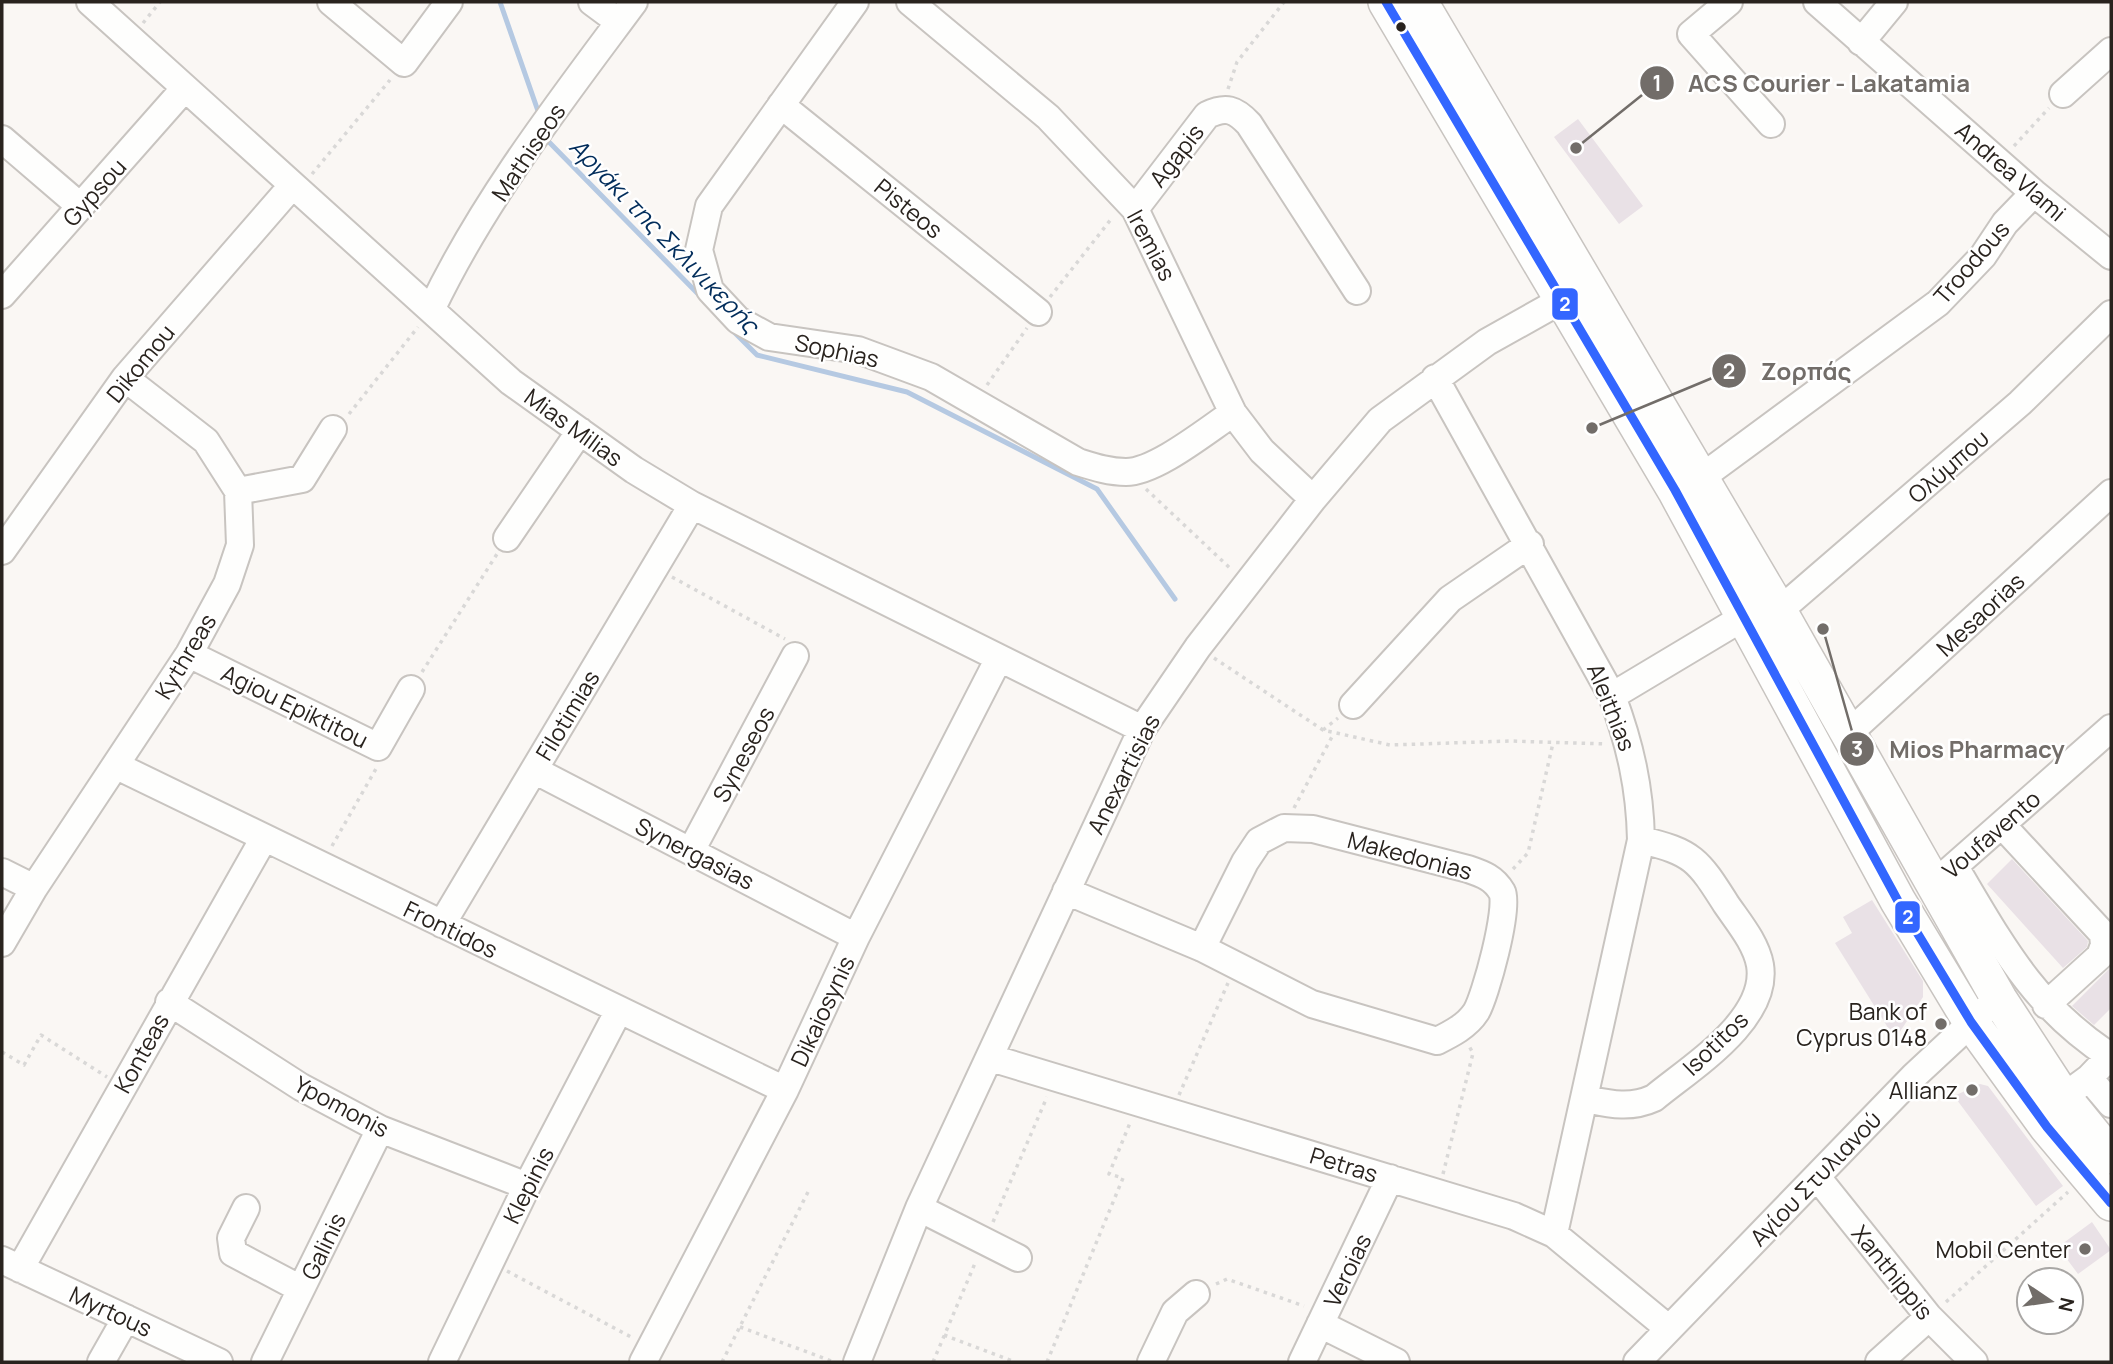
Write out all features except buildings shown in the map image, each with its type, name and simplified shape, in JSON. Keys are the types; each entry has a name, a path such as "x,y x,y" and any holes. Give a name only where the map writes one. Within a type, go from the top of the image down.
{"main road":[{"path":"1386,2 1576,292 1702,478 1849,734 1944,875 1999,999 2076,1088 2111,1202"},
{"path":"1420,2 1576,292 1675,490 1898,901 1971,1022 2047,1127 2099,1165"}],"street":[{"name":"Mias Milias","path":"90,2 294,189 432,308 511,382 634,471 692,505 1142,729"},
{"path":"331,2 404,63 449,2"},
{"path":"592,2 626,12"},
{"name":"Sophias","path":"855,2 709,206 699,250 710,290 737,320 769,337 858,350 931,377 1078,462 1104,470 1130,473"},
{"name":"Iremias","path":"910,2 1048,117 1135,209 1233,413 1262,451 1313,499"},
{"path":"1729,2 1691,34 1771,124"},
{"name":"Andrea Vlami","path":"1817,2 1998,162 2111,256"},
{"path":"1861,42 1895,2"},
{"name":"Mathiseos","path":"432,308 444,282 506,182 626,12"},
{"path":"2063,94 2111,51"},
{"name":"Gypsou","path":"2,295 186,88"},
{"name":"Pisteos","path":"781,104 1038,312"},
{"path":"1222,108 1237,111 1250,124 1357,291"},
{"name":"Agapis","path":"1135,209 1207,115 1222,108"},
{"path":"2,139 80,206"},
{"name":"Dikomou","path":"2,551 125,378 294,189"},
{"name":"Troodous","path":"1702,478 1938,303 1976,263 2005,223 2034,193"},
{"name":"Anexartisias","path":"857,1362 919,1208 1142,729 1198,647 1313,499 1380,420 1488,342 1576,292"},
{"name":"Ολύμπου","path":"1779,611 2020,402 2111,314"},
{"path":"125,378 206,441 238,491 302,479 332,429"},
{"name":"Aleithias","path":"1435,378 1530,544 1612,696 1630,745 1640,800 1641,840 1586,1099 1554,1234"},
{"path":"1130,473 1156,463 1233,413"},
{"path":"507,538 580,431"},
{"name":"Kythreas","path":"2,943 34,888 189,654 227,584 240,545 238,491"},
{"name":"Mesaorias","path":"1849,734 2111,493"},
{"name":"Filotimias","path":"442,924 692,505"},
{"path":"1353,705 1451,599 1530,544"},
{"path":"1779,611 1774,625 1776,639 1811,708 1813,728 1810,738"},
{"path":"1612,696 1744,617"},
{"name":"Agiou Epiktitou","path":"189,654 378,747 411,689"},
{"name":"Syneseos","path":"691,852 795,656"},
{"name":"Dikaiosynis","path":"647,1355 785,1090 856,937 999,658"},
{"name":"Voufavento","path":"1944,875 2111,728"},
{"name":"Frontidos","path":"117,766 785,1090"},
{"name":"Synergasias","path":"534,770 856,937"},
{"path":"2002,825 2103,934 2104,945 2100,956 2046,1005"},
{"path":"1202,948 1252,851 1259,841 1284,828"},
{"name":"Makedonias","path":"1284,828 1313,829 1468,869 1492,878 1504,895 1505,916 1476,1012 1457,1031"},
{"name":"Konteas","path":"11,1265 122,1087 264,838"},
{"name":"Isotitos","path":"1586,1099 1622,1106 1640,1105 1654,1098 1742,1023 1759,991 1761,976 1754,948 1704,870 1692,857 1676,848 1641,840"},
{"path":"2,872 34,888"},
{"path":"1944,875 2046,1005 2088,1042 2111,1055 2076,1088 2111,1104"},
{"path":"1066,891 1202,948 1312,1004 1437,1041 1457,1031"},
{"name":"Αγίου Στυλιανού","path":"1637,1362 1914,1076 1999,999"},
{"name":"Ypomonis","path":"169,1002 301,1087 380,1129 527,1186"},
{"name":"Klepinis","path":"442,1362 527,1186 619,1010"},
{"name":"Petras","path":"991,1058 1514,1216 1554,1234 1668,1328"},
{"name":"Galinis","path":"265,1362 380,1129"},
{"name":"Xanthippis","path":"1817,1177 1929,1317 1974,1362"},
{"name":"Veroias","path":"1302,1362 1390,1178"},
{"path":"246,1208 231,1238 233,1253 301,1289"},
{"path":"919,1208 1018,1258"},
{"name":"Myrtous","path":"11,1265 219,1362"},
{"path":"1151,1362 1175,1312 1196,1294"},
{"path":"1880,1362 1929,1317"},
{"path":"101,1362 126,1318"},
{"path":"1323,1319 1396,1362"}],"path":[{"path":"1222,108 1237,62 1284,2"},
{"path":"294,189 404,63"},
{"path":"1998,162 2063,94"},
{"path":"332,429 343,421 432,308"},
{"path":"1130,473 1247,585"},
{"path":"411,689 507,538"},
{"path":"655,568 791,642 795,656"},
{"path":"1198,647 1324,730 1334,733 1390,745 1630,745"},
{"path":"1284,828 1334,733"},
{"path":"1498,887 1528,853 1553,743"},
{"path":"320,866 377,767 378,747"},
{"path":"1172,1111 1236,965"},
{"path":"1438,1192 1473,1053 1457,1031"},
{"path":"2,1052 24,1065 41,1035 122,1087"},
{"path":"933,1362 1056,1077"},
{"path":"1047,1362 1123,1178 1109,1174 1139,1102"},
{"path":"1929,1317 2099,1165"},
{"path":"722,1362 808,1192"},
{"path":"490,1262 647,1355"},
{"path":"1196,1294 1227,1279 1323,1319"},
{"path":"740,1327 834,1362"},
{"path":"944,1335 1015,1362"}],"waterway":[{"name":"Αργάκι της Σκλινικερής","path":"500,2 538,111"},
{"name":"Αργάκι της Σκλινικερής","path":"548,141 703,299"},
{"name":"Αργάκι της Σκλινικερής","path":"731,329 757,355 907,392 1097,489 1175,599"}],"transit line":[{"name":"2","path":"1386,2 1675,490 1898,901 1971,1022 2047,1127 2111,1203"}],"place":[{"name":"ACS Courier - Lakatamia","path":"1576,148"},
{"name":"Ζορπάς","path":"1592,428"},
{"name":"Mios Pharmacy","path":"1823,629"},
{"name":"Bank of Cyprus 0148","path":"1941,1024"},
{"name":"Allianz","path":"1972,1090"},
{"name":"Mobil Center","path":"2085,1249"}]}
